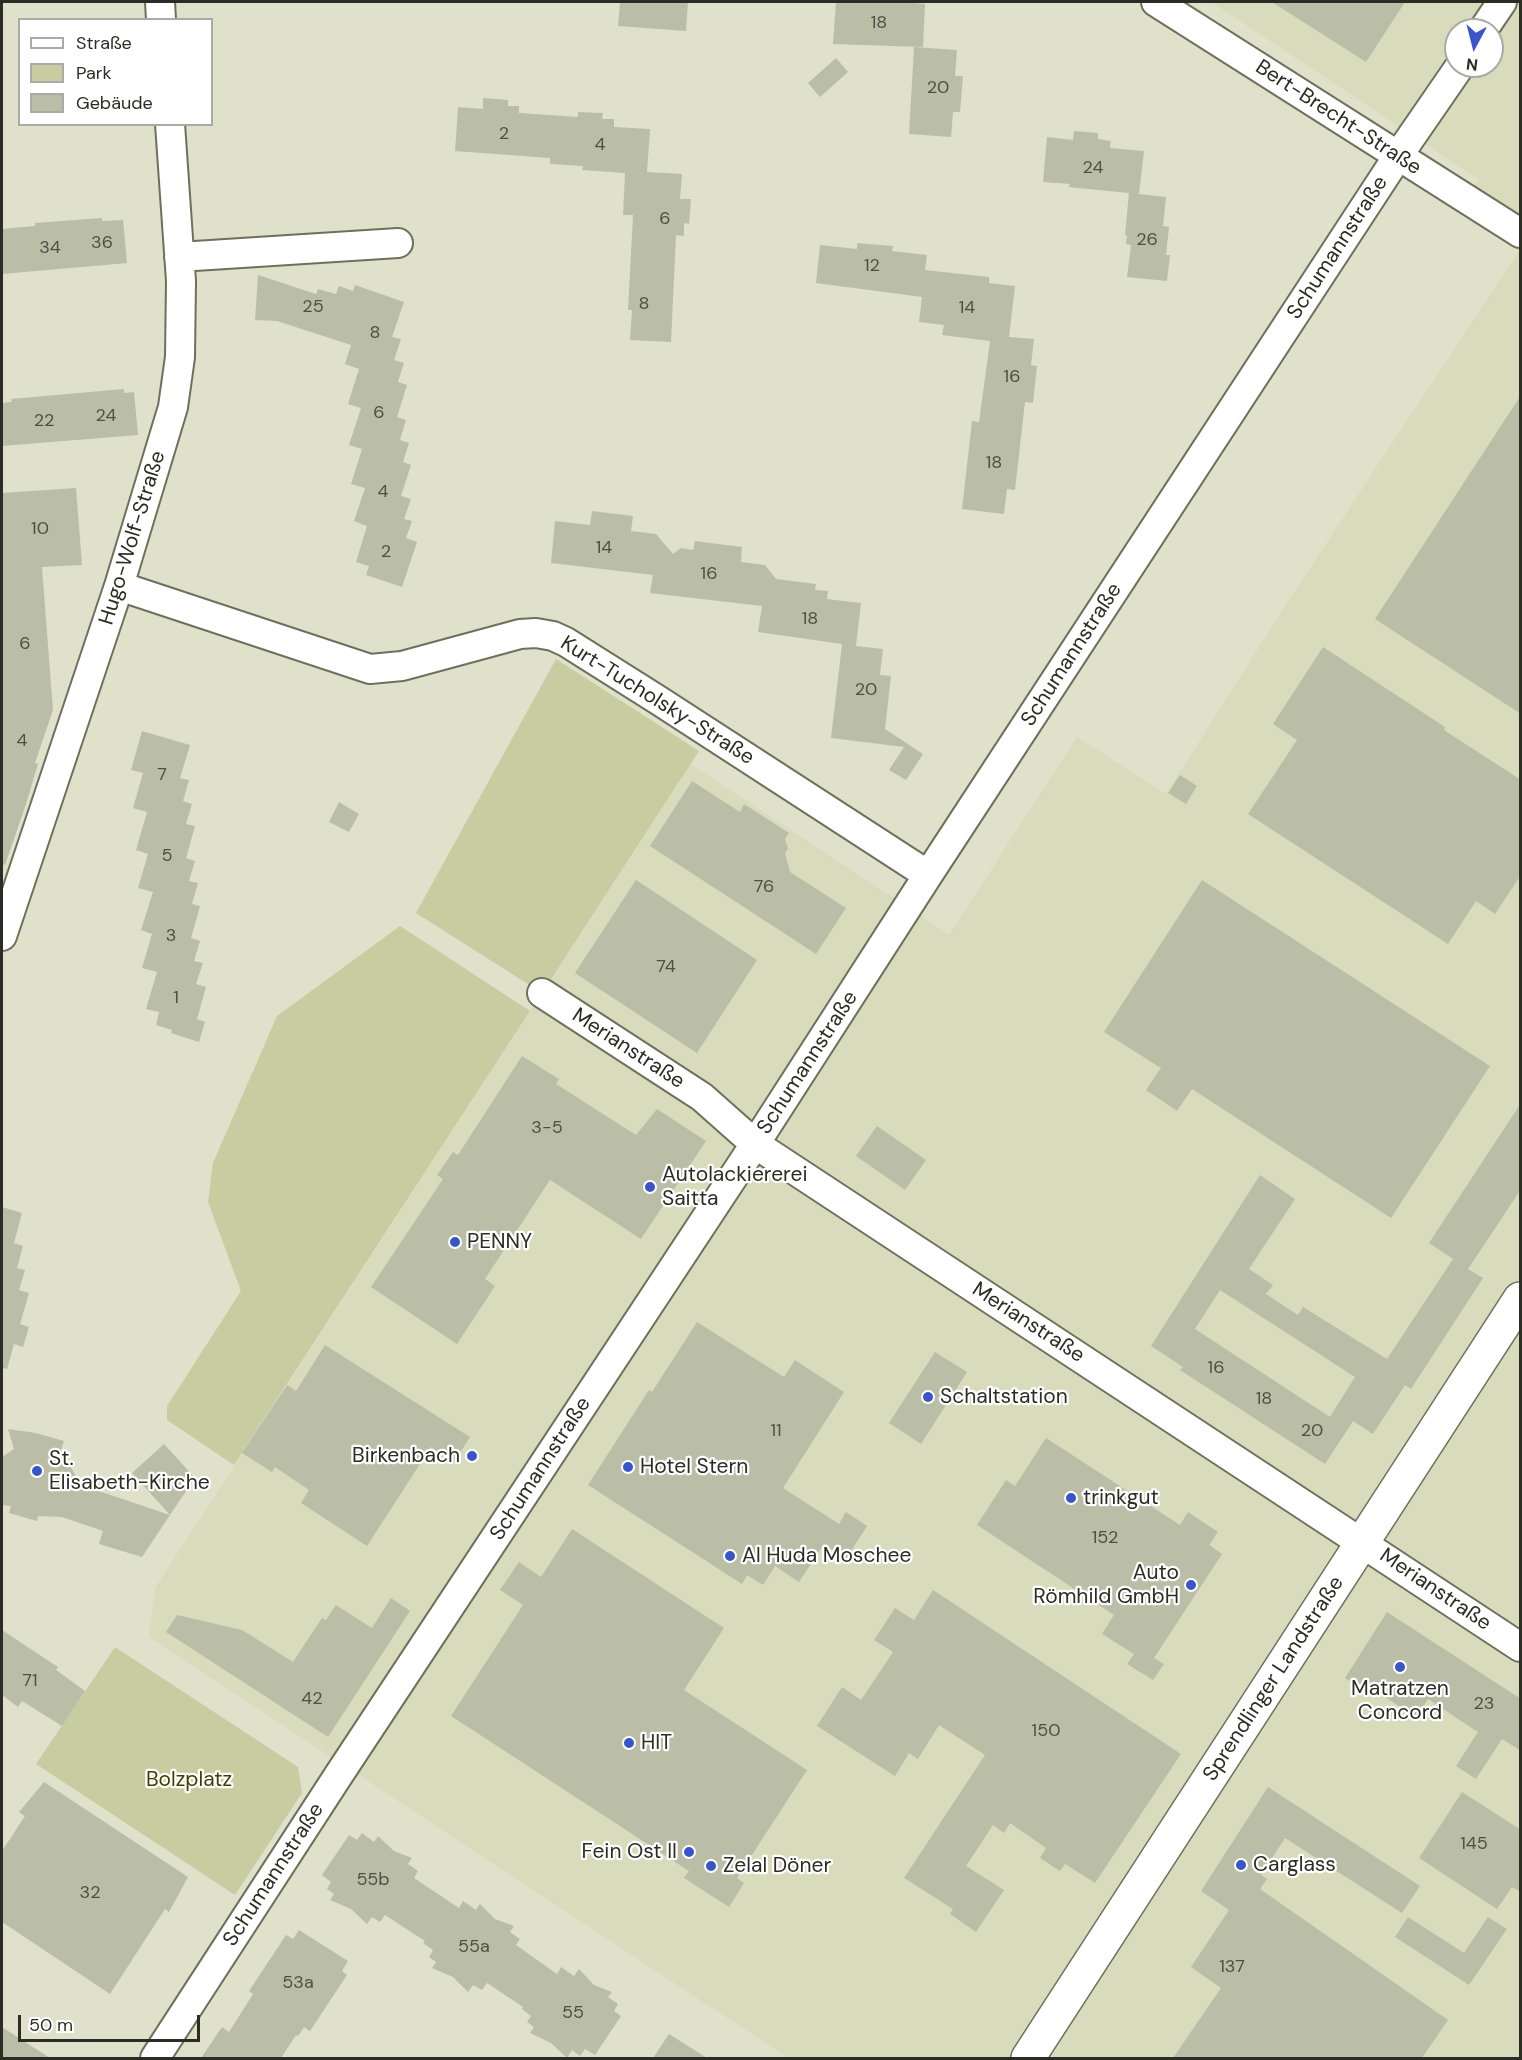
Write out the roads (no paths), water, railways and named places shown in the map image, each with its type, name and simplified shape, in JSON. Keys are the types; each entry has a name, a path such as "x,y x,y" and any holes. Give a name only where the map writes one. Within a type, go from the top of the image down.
{"main road":[{"name":"Sprendlinger Landstraße","path":"1028,2058 1521,1299"}],"street":[{"path":"160,2 161,18"},
{"name":"Bert-Brecht-Straße","path":"1156,2 1521,233"},
{"path":"1492,18 1502,2"},
{"name":"Schumannstraße","path":"155,2058 755,1144 1398,156 1452,78"},
{"name":"Hugo-Wolf-Straße","path":"2,936 119,586 173,407 180,357 181,326 170,126"},
{"path":"179,257 398,243"},
{"name":"Kurt-Tucholsky-Straße","path":"119,586 370,669 402,666 520,634 536,633 553,636 566,642 928,875"},
{"name":"Merianstraße","path":"542,993 702,1097 755,1144 1521,1647"}],"place":[{"name":"Autolackiererei Saitta","path":"650,1187"},
{"name":"PENNY","path":"455,1242"},
{"name":"Schaltstation","path":"928,1397"},
{"name":"Birkenbach","path":"472,1456"},
{"name":"Hotel Stern","path":"628,1467"},
{"name":"St. Elisabeth-Kirche","path":"37,1471"},
{"name":"trinkgut","path":"1071,1498"},
{"name":"Al Huda Moschee","path":"730,1556"},
{"name":"Auto Römhild GmbH","path":"1191,1585"},
{"name":"Matratzen Concord","path":"1400,1667"},
{"name":"HIT","path":"629,1743"},
{"name":"Fein Ost II","path":"689,1852"},
{"name":"Carglass","path":"1241,1865"},
{"name":"Zelal Döner","path":"711,1866"}],"park label":[{"name":"Bolzplatz","path":"189,1780"}]}
